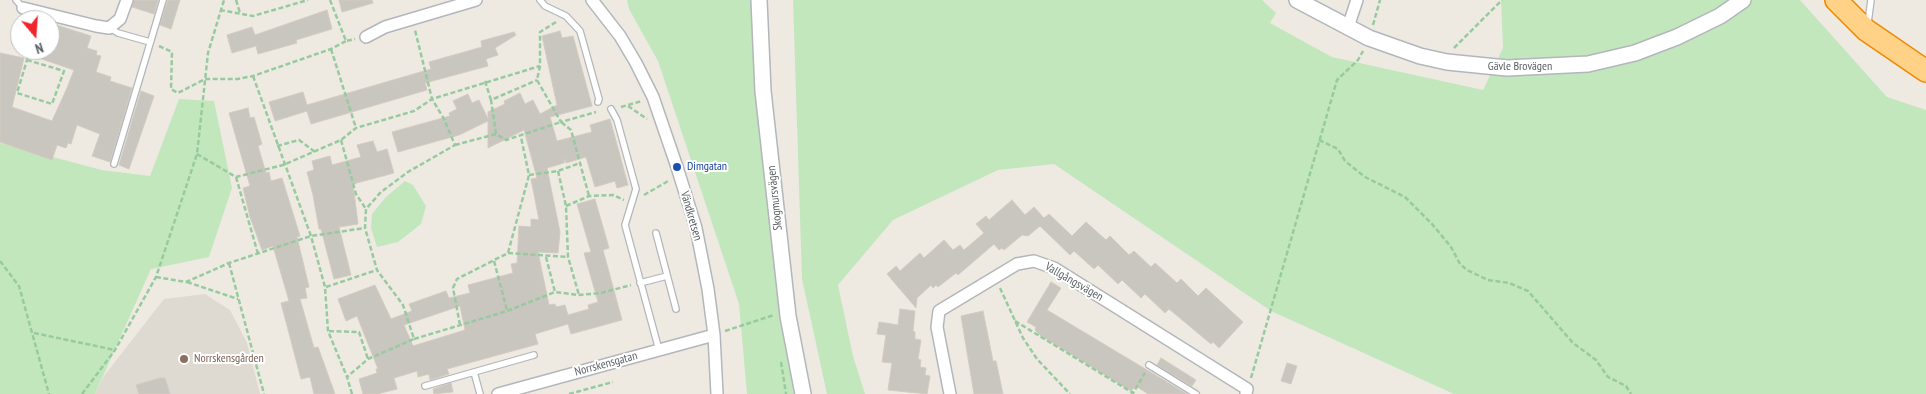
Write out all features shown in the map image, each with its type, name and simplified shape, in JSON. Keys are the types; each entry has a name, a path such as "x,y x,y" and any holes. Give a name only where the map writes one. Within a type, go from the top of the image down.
{"highway":[{"path":"1836,0 1866,30 1926,71"}],"street":[{"path":"20,4 109,28 120,19 127,0"},
{"path":"366,36 384,27 476,0"},
{"name":"Vändkretsen","path":"592,0 620,36 653,97 680,177 696,228 708,289 714,335 716,394"},
{"name":"Skogmursvägen","path":"759,0 763,91 768,140 788,316 802,394"},
{"name":"Gävle Brovägen","path":"1296,0 1369,38 1420,56 1447,62 1507,68 1588,64 1635,53 1677,37 1720,16 1743,0"},
{"path":"1348,27 1357,0"},
{"name":"Vallgångsvägen","path":"950,394 937,327 939,311 1017,264 1034,261 1054,268 1246,391"},
{"name":"Norrskensgatan","path":"498,394 714,335"}],"lane":[{"path":"114,164 163,0"},
{"path":"540,0 545,6 566,16 580,31 599,99 598,102"},
{"path":"1866,30 1871,0"},
{"path":"109,28 118,33 150,42"},
{"path":"611,109 617,120 636,188 625,225 659,350"},
{"path":"656,233 676,309"},
{"path":"640,283 667,276"},
{"path":"425,386 534,356"},
{"path":"1149,365 1196,394"},
{"path":"474,372 480,394"}],"path":[{"path":"82,394 115,350 156,277 198,154 208,53 224,0"},
{"path":"236,0 240,13"},
{"path":"220,10 253,16 308,0"},
{"path":"330,0 346,41"},
{"path":"1246,391 1337,80 1358,60 1369,38 1380,0"},
{"path":"1447,62 1457,43 1502,0"},
{"path":"566,16 540,32 540,66 537,80 561,122 571,130 589,196"},
{"path":"412,19 432,99 444,119 455,145"},
{"path":"150,42 172,52 171,89 178,94 205,79 238,79 253,76 331,49 346,41 366,36"},
{"path":"331,49 356,128"},
{"path":"27,60 64,71 52,104 17,93 27,60"},
{"path":"236,177 283,165 341,140 356,128 414,111 432,99 540,66"},
{"path":"253,76 283,165 311,236 325,287 328,331 352,394"},
{"path":"491,100 537,80"},
{"path":"486,81 496,134"},
{"path":"366,209 381,192 401,177 455,145 496,134 506,140 521,137 561,122 628,106 653,97"},
{"path":"628,106 644,116 650,123"},
{"path":"508,253 529,175 521,137"},
{"path":"277,146 299,140 315,152"},
{"path":"341,140 356,194 366,209 365,228 376,270 403,305 414,339"},
{"path":"1319,140 1338,149 1345,161 1365,177 1405,197 1432,224 1451,247 1460,264 1467,270 1488,280 1510,283 1528,290 1573,342 1596,360 1608,377 1626,386 1631,394"},
{"path":"198,154 236,177 258,254"},
{"path":"529,175 558,171 580,163"},
{"path":"558,171 566,206 568,257 579,295"},
{"path":"566,206 589,196 613,195 630,203 667,181 680,177"},
{"path":"186,282 229,263 311,236 365,228"},
{"path":"460,325 452,288 457,280 508,253 545,257 568,257"},
{"path":"545,257 555,292"},
{"path":"0,261 19,286 34,333 49,394"},
{"path":"494,261 507,311"},
{"path":"229,263 264,394"},
{"path":"325,287 376,270"},
{"path":"156,277 186,282 238,299"},
{"path":"994,277 1023,338 1037,359 1070,394"},
{"path":"347,377 368,359 414,339 507,311 555,292 579,295 601,293 640,283"},
{"path":"714,335 774,316"},
{"path":"1015,321 1133,393 1149,365"},
{"path":"328,331 358,332 368,359"},
{"path":"34,333 115,350"},
{"path":"569,394 613,382"}],"shaded area":[{"name":"Norrskensgården","path":"205,294 230,310 247,343 260,394 95,394 104,376 164,299"}],"green space":[{"path":"627,0 754,0 755,68 778,295 796,394 747,394 739,304 658,61 629,9"},
{"path":"793,0 1262,0 1276,13 1270,23 1332,57 1483,90 1503,48 1501,0 1800,0 1887,97 1926,110 1926,394 1454,394 1271,311 1054,164 998,170 893,220 838,285 853,356 865,394 827,394 802,279"},
{"path":"179,99 214,101 232,188 209,257 151,269 95,394 0,394 0,143 102,170 150,176"},
{"path":"405,181 413,185 426,206 421,224 398,242 377,247 371,228 372,214 386,197"}],"building":[{"path":"134,0 158,0 154,14 132,7"},
{"path":"168,0 180,0 171,29 160,25"},
{"path":"339,0 372,0 373,3 342,12"},
{"path":"327,10 332,29 296,40 297,43 258,54 256,46 232,53 227,35 252,27 255,35"},
{"path":"60,26 91,36 87,48 97,51 96,55 101,56 96,72 111,77 110,81 132,88 110,162 92,156 100,134 77,125 71,144 68,143 66,148 57,145 52,160 0,142 0,53 10,55 10,60 24,60 12,107 52,121 74,70 45,60 60,60"},
{"path":"560,31 562,38 573,36 592,106 550,117 557,141 592,132 590,125 610,119 628,185 617,188 615,181 595,187 586,157 566,163 565,159 564,163 547,168 560,232 558,253 538,252 549,305 555,304 556,307 565,305 568,315 589,309 588,305 598,302 584,253 591,252 577,204 595,199 609,248 603,250 622,320 571,334 568,324 535,334 538,344 447,369 449,374 430,380 429,374 418,377 417,371 394,378 397,389 377,394 363,394 359,379 377,373 376,369 378,369 357,316 346,321 338,299 375,285 391,319 412,311 409,304 446,291 449,298 470,293 468,285 513,273 511,264 517,263 519,226 531,227 531,219 539,220 531,179 537,178 524,130 488,148 488,121 459,135 398,152 392,132 450,116 449,113 457,109 453,101 468,94 472,103 479,100 488,119 488,112 505,104 504,101 520,93 525,104 533,100 540,114 557,105 542,36","holes":["460,306 465,330 413,346 404,325"]},
{"path":"514,32 516,35 495,48 498,55 486,59 488,66 425,83 427,90 311,124 307,111 275,121 269,102 303,92 307,105 431,69 429,62 482,47 481,41"},
{"path":"141,91 154,96 129,169 119,165"},
{"path":"248,108 250,118 254,117 262,144 258,146 266,173 269,172 271,181 282,178 300,236 297,237 309,287 305,288 307,298 300,299 314,348 318,347 335,394 314,394 310,377 301,379 281,303 289,301 273,246 262,250 250,217 243,188 250,186 229,113"},
{"path":"373,141 377,152 387,149 394,173 353,184 358,224 339,227 351,275 334,279 321,229 319,229 307,172 314,170 312,161 330,156 332,165 361,157 357,145"},
{"path":"1012,200 1025,215 1034,207 1044,218 1049,214 1072,236 1086,222 1106,240 1110,236 1129,255 1134,251 1151,267 1155,263 1177,283 1181,279 1198,296 1206,288 1243,322 1219,348 1213,342 1211,344 1169,309 1165,313 1145,294 1141,298 1122,280 1118,284 1098,265 1094,269 1074,251 1070,255 1040,226 1028,236 1022,235 1004,250 1002,248 999,250 994,244 958,275 956,273 938,287 936,285 933,288 931,285 917,298 916,308 887,274 896,266 900,271 920,253 924,258 944,240 953,250 960,245 964,250 984,233 976,224 986,216 989,220"},
{"path":"1051,282 1061,288 1047,310 1187,394 1148,394 1136,386 1131,391 1040,335 1035,330 1036,327 1027,322"},
{"path":"900,309 915,311 913,331 915,332 915,339 921,340 918,359 921,360 920,367 926,368 925,375 930,376 927,394 888,390 892,363 882,362 886,335 877,334 879,322 898,325"},
{"path":"983,311 993,361 996,361 1003,394 974,394 961,316"},
{"path":"1161,358 1196,380 1192,386 1157,365"},
{"path":"1287,363 1297,366 1291,384 1281,381"},
{"path":"165,378 170,394 139,394 136,385"},
{"path":"451,383 453,392 434,394 433,389"}],"place":[{"name":"Dimgatan","path":"677,167"},
{"name":"Norrskensgården","path":"184,359"}]}
